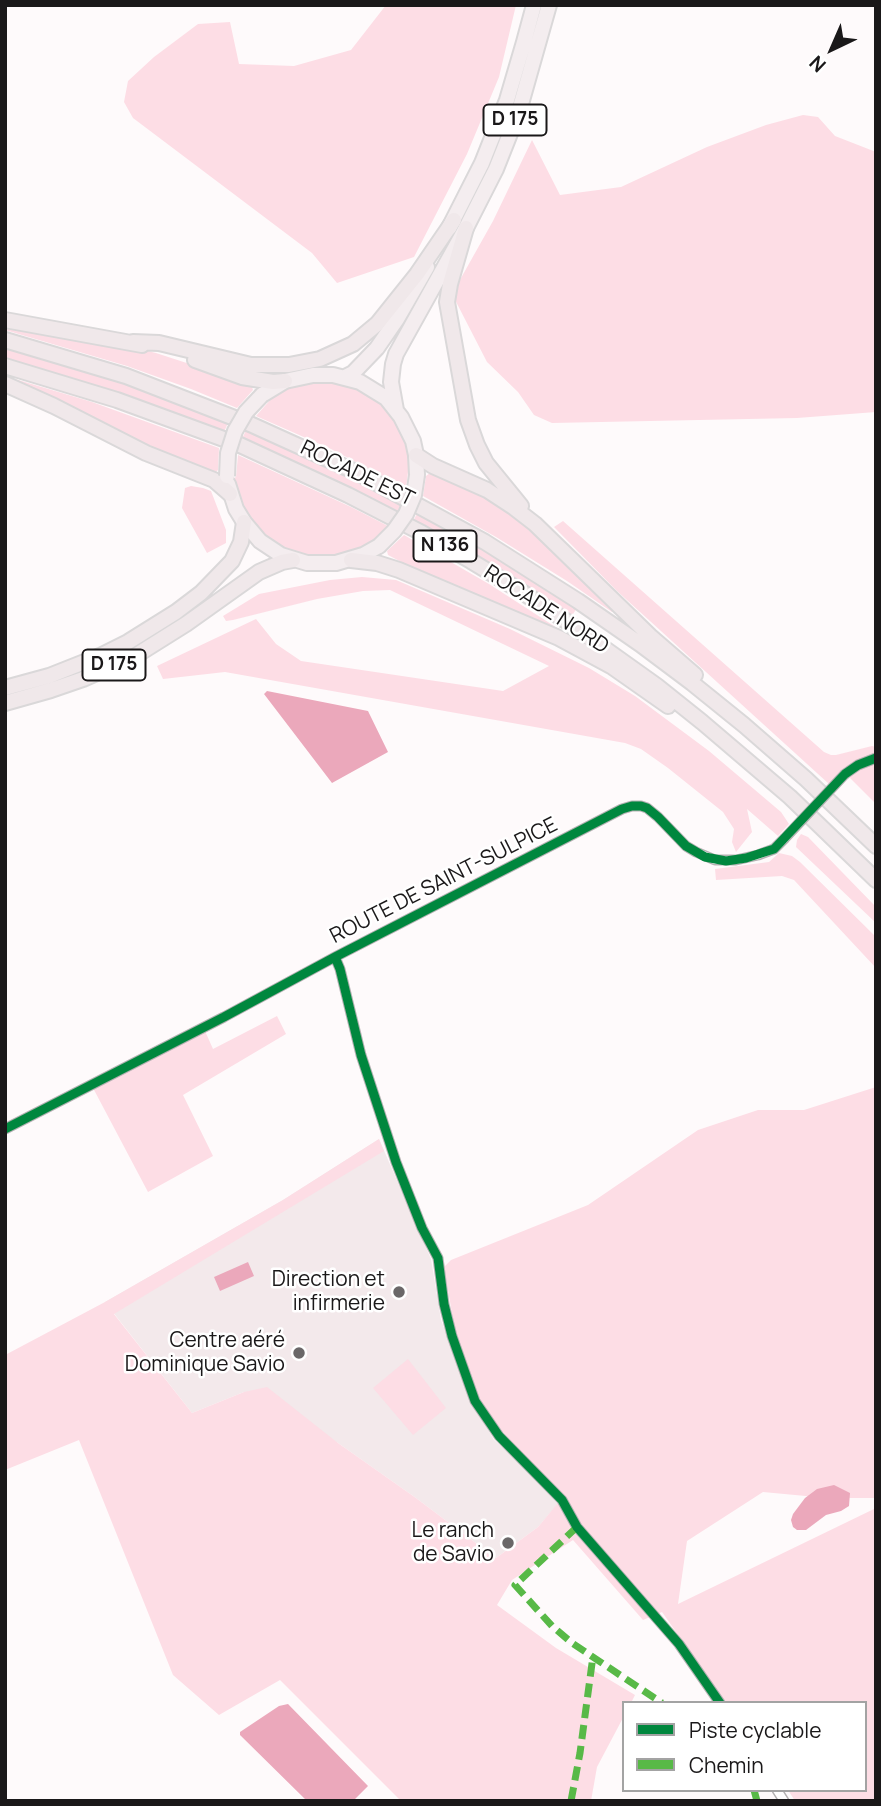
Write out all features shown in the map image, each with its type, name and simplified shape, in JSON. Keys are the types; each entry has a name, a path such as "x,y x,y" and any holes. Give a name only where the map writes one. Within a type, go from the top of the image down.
{"highway":[{"path":"133,342 159,343 235,362 267,366 308,363 331,355 353,344 385,316 460,224"},
{"path":"460,224 447,302 468,420 486,463 535,524"},
{"path":"5,320 133,342 242,377 285,382"},
{"name":"ROCADE EST","path":"5,340 126,376 215,410 325,457 433,513 537,574 640,644 720,706 806,779"},
{"name":"ROCADE NORD","path":"5,366 117,400 240,445 422,533 519,590 657,686 747,759 876,880"},
{"path":"5,384 146,453 214,480 230,494"},
{"path":"416,455 433,466 486,489 535,524 650,636 747,721 806,779"},
{"name":"D 175","path":"5,688 49,676 102,655 176,612 201,593 232,561 241,542 244,522"},
{"name":"D 175","path":"5,703 83,679 135,656 178,630 259,572 293,560"},
{"path":"351,560 377,563 411,574 593,655 674,711 826,831"},
{"name":"N 136","path":"806,779 876,846"}],"main road":[{"name":"D 175","path":"396,410 391,382 396,354 460,224 507,100 534,5"},
{"name":"D 175","path":"345,377 354,373 370,356 496,169 519,111 549,5"},
{"path":"333,374 345,377 373,389 396,410 408,429 416,455 414,495 406,514 394,531 368,552 351,560 322,564 293,560 260,541 236,509 227,475 228,453 235,431 246,412 262,395 285,382 313,375 333,374"}],"street":[{"name":"ROUTE DE SAINT-SULPICE","path":"5,1129 622,809 632,806 647,808 686,846 715,860 726,861 758,855 774,849 845,774 876,758"},
{"path":"335,957 361,1055 396,1162 422,1228 438,1258 444,1304 452,1336 474,1401 499,1436 562,1500 577,1527 679,1644 719,1701"}],"shaded area":[{"path":"386,5 516,5 499,77 467,154 414,257 337,283 312,253 133,118 124,102 128,81 154,57 198,24 230,22 239,64 294,66 351,50"},
{"path":"803,115 818,117 835,136 876,152 876,412 797,418 552,423 534,415 518,392 487,362 452,294 493,221 532,140 560,195 621,187 707,147 766,125"},
{"path":"5,325 110,342 156,353 251,384 253,390 237,408 127,366 5,330"},
{"path":"5,347 103,376 228,423 224,432 131,397 5,359"},
{"path":"5,376 92,402 219,448 218,470 216,472 184,462 152,448 5,380"},
{"path":"332,381 356,388 384,406 394,418 402,433 411,464 406,488 331,449 256,416 271,397 280,392 299,385"},
{"path":"246,430 402,503 397,512 242,439"},
{"path":"238,455 388,526 367,545 340,556 319,557 282,548 264,535 244,510 234,478"},
{"path":"431,472 485,496 523,520 615,609 612,612 496,537 423,496 426,476"},
{"path":"191,486 211,491 226,530 226,543 207,553 182,508 185,488"},
{"path":"418,512 499,558 577,608 571,617 413,521"},
{"path":"563,521 824,752 836,755 872,746 876,747 876,753 844,768 829,784 617,591 554,527"},
{"path":"404,535 489,584 585,646 388,555 387,551"},
{"path":"362,577 396,580 510,629 589,668 635,696 709,751 781,812 789,824 778,836 747,809 752,832 736,852 732,842 734,829 723,812 668,768 641,749 625,743 225,672 163,679 157,666 256,619 276,644 301,661 503,691 549,666 390,590 363,591 317,599 233,620 226,621 223,616 259,594 330,580"},
{"path":"267,691 368,711 388,752 332,783 264,694"},
{"path":"876,763 876,804 849,777 859,769"},
{"path":"801,834 808,837 876,907 876,923 796,847"},
{"path":"779,853 792,856 800,862 876,937 876,968 794,880 782,876 716,880 715,869 769,862"},
{"path":"277,1016 286,1034 183,1095 213,1156 148,1192 93,1088 205,1031 213,1049"},
{"path":"876,1087 876,1498 827,1498 763,1492 687,1541 678,1604 876,1508 876,1798 871,1801 795,1801 789,1792 867,1792 867,1701 725,1701 662,1612 643,1620 573,1540 512,1580 497,1605 556,1648 635,1695 632,1701 622,1701 622,1720 597,1767 591,1801 401,1801 280,1680 219,1715 173,1675 79,1440 5,1470 5,1352 7,1354 105,1302 283,1200 379,1139 384,1151 114,1314 192,1413 244,1392 267,1387 492,1558 496,1558 538,1527 563,1497 503,1432 477,1398 454,1325 444,1267 451,1260 588,1205 698,1130 758,1110 804,1110"},
{"name":"Centre aéré Dominique Savio","path":"379,1139 431,1259 441,1320 472,1402 494,1440 525,1467 558,1504 538,1527 496,1558 492,1559 477,1544 416,1498 338,1443 244,1392 192,1413 105,1302 283,1200"},
{"path":"248,1262 254,1276 220,1291 214,1277"},
{"path":"408,1359 446,1408 413,1435 373,1388"},
{"path":"834,1485 850,1493 849,1506 826,1515 806,1530 793,1527 793,1514 805,1498 817,1489"},
{"path":"288,1704 368,1786 353,1801 307,1801 240,1735 240,1732 279,1706"}],"marked path":[{"path":"577,1527 515,1585 552,1626 572,1643 659,1701"},
{"path":"571,1801 593,1656"},
{"path":"755,1792 757,1801"}],"cycle path":[{"path":"5,1129 622,809 632,806 647,808 686,846 705,857 726,861 746,858 774,849 845,774 876,758"},
{"path":"335,957 361,1055 396,1162 422,1228 438,1258 444,1304 452,1336 475,1401 499,1436 562,1500 577,1527 679,1644 719,1701"}],"place":[{"name":"Direction et infirmerie","path":"399,1292"},
{"name":"Centre aéré Dominique Savio","path":"299,1353"},
{"name":"Le ranch de Savio","path":"508,1543"}]}
